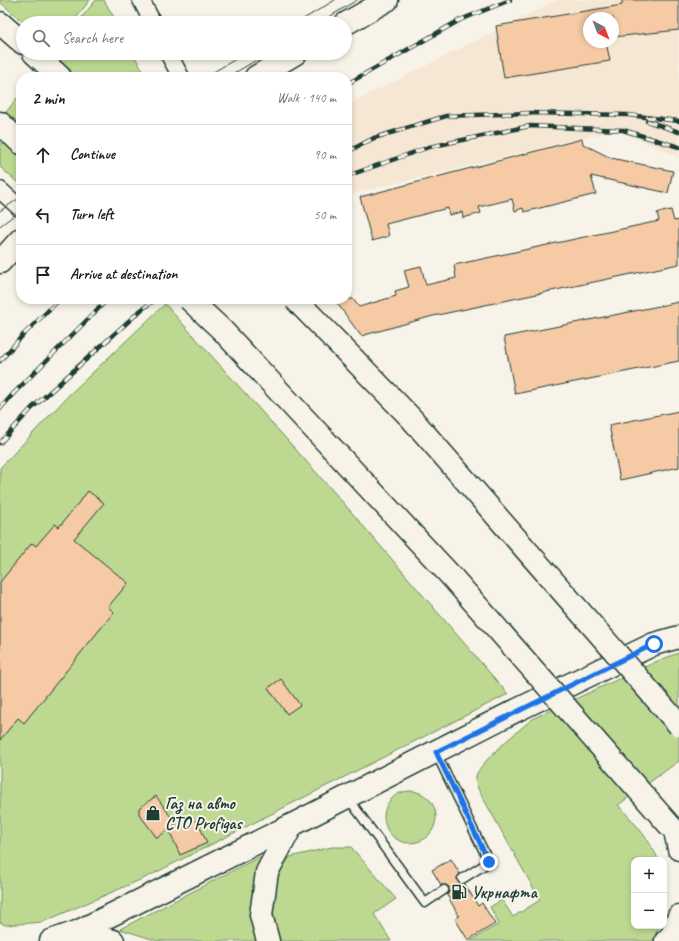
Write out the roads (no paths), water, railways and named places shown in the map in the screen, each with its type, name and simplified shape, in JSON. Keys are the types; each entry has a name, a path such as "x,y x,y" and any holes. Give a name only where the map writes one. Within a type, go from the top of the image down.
{"main road":[{"path":"352,20 387,0"},
{"path":"0,23 16,37"},
{"path":"42,60 55,72"},
{"path":"264,72 284,60"},
{"path":"0,123 16,138"},
{"path":"0,262 16,244"},
{"path":"194,304 222,330 451,576 676,835"},
{"path":"301,304 411,418 679,724"},
{"path":"51,941 77,932 654,644 679,637"},
{"path":"268,941 261,915 267,872 292,826"},
{"path":"666,941 672,935 679,916"},
{"path":"77,932 114,941"}],"street":[{"path":"141,0 149,16"},
{"path":"172,60 178,72"},
{"path":"0,190 16,204"}],"lane":[{"path":"436,752 489,862 462,879"},
{"path":"347,798 425,902 444,890"}],"tram line":[{"path":"309,16 335,0"},
{"path":"331,16 357,0"},
{"path":"214,72 234,60"},
{"path":"236,72 256,60"},
{"path":"0,211 16,200"},
{"path":"0,226 16,214"}],"railway":[{"path":"352,81 460,20 510,0"},
{"path":"352,149 374,138 446,116 529,113 628,115 679,121"},
{"path":"647,121 679,132"},
{"path":"352,174 429,147 530,126 623,130 679,147"},
{"path":"0,361 23,335 55,304"},
{"path":"0,409 14,393 103,304"},
{"path":"0,443 31,409 149,304"}],"place":[{"name":"Газ на авто СТО Profigas","path":"153,813"},
{"name":"Укрнафта","path":"459,892"}]}
